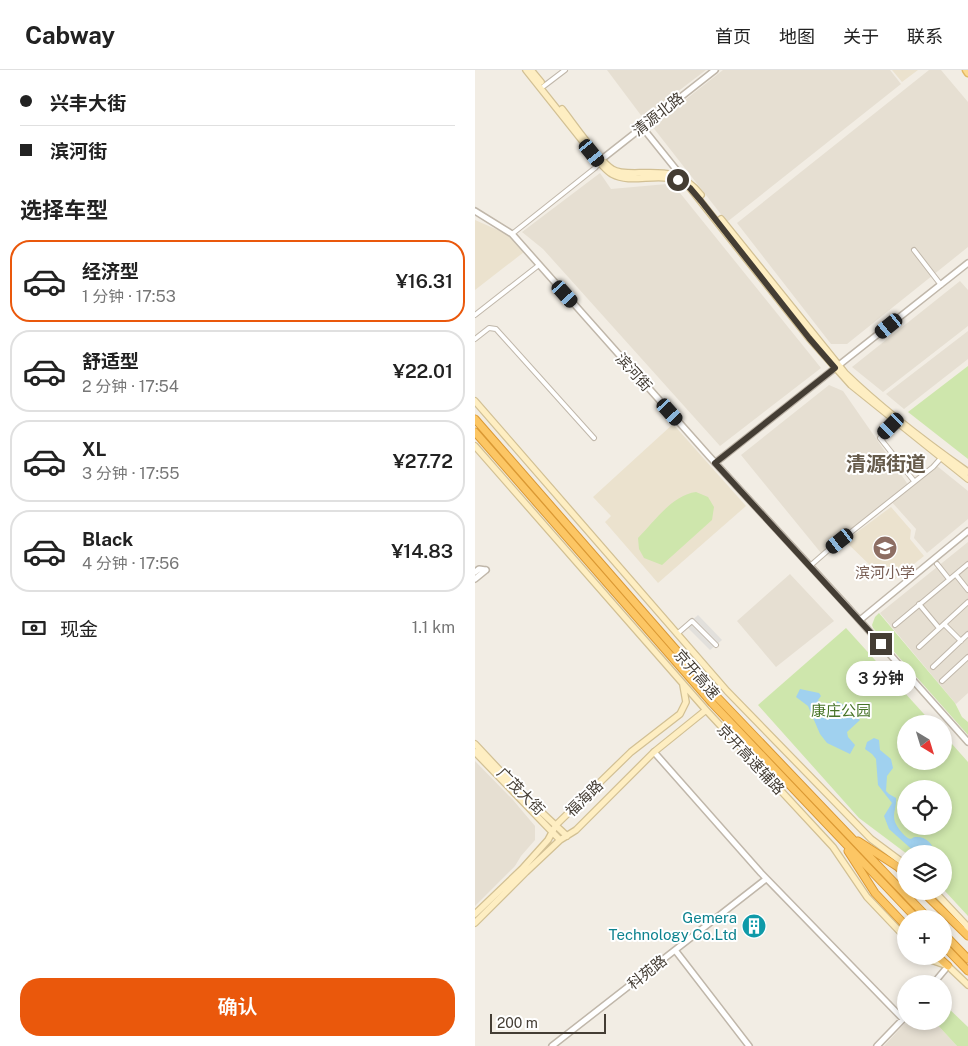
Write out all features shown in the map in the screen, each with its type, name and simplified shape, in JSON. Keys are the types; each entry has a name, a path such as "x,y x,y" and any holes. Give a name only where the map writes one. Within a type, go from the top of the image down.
{"highway":[{"name":"京开高速","path":"475,419 718,698 920,910"},
{"name":"京开高速","path":"475,432 712,703 908,910"},
{"path":"847,834 897,866"},
{"path":"839,838 875,894 897,917"},
{"path":"931,900 968,936"},
{"path":"952,942 968,959"},
{"path":"952,954 968,971"}],"main road":[{"path":"526,70 601,161 611,168 628,173 666,172 683,178 695,188 851,385 968,479"},
{"path":"531,70 610,173 626,178 671,178 685,183 809,338 837,367 945,456 968,472"},
{"name":"京开高速辅路","path":"475,402 727,691 852,821 871,839 897,858"},
{"name":"京开高速辅路","path":"475,446 706,710 833,847 867,897 897,929"},
{"name":"福海路","path":"475,914 522,869 548,840 556,825 631,752 680,714 686,702 686,694 682,683"},
{"name":"福海路","path":"475,923 560,840 576,830 654,752 706,710"},
{"name":"广茂大街","path":"475,744 521,793 567,836"},
{"name":"广茂大街","path":"475,752 560,840"},
{"path":"943,900 966,924 968,929"},
{"path":"945,965 968,985"}],"street":[{"path":"544,86 565,70"},
{"name":"清源北路","path":"601,161 715,70"},
{"path":"642,127 683,178"},
{"path":"512,234 601,161"},
{"name":"滨河街","path":"475,211 512,234 968,742"},
{"path":"914,250 941,284"},
{"path":"717,461 968,263"},
{"path":"475,315 539,265"},
{"path":"475,339 489,328 496,329 594,438"},
{"path":"895,422 880,438 914,481"},
{"path":"811,566 941,458"},
{"path":"860,620 968,532"},
{"path":"937,564 949,579"},
{"path":"895,625 968,564"},
{"path":"475,572 479,569 486,570 475,578"},
{"path":"956,574 968,590"},
{"path":"919,647 968,602"},
{"path":"919,604 939,628"},
{"path":"677,634 692,621 716,645"},
{"path":"944,624 961,641"},
{"path":"933,667 968,635"},
{"path":"942,681 968,657"},
{"path":"654,752 766,879 897,1009"},
{"name":"科苑路","path":"553,1045 766,879"},
{"path":"675,950 749,1046"},
{"path":"940,975 948,966"},
{"path":"877,1046 897,1025"}],"shaded area":[{"path":"607,70 706,70 643,118"},
{"path":"723,70 890,70 901,84 727,222 652,126"},
{"path":"892,70 918,70 902,82"},
{"path":"929,70 941,70 968,102 968,247 847,344 831,344 737,223"},
{"path":"600,173 611,189 667,184 676,188 821,368 720,446 543,249 522,232"},
{"path":"475,220 507,234 524,252 475,290"},
{"path":"960,281 968,290 968,326 883,392 852,367"},
{"path":"968,331 968,359 904,409 886,394"},
{"path":"829,385 843,391 909,486 937,466 968,491 968,519 927,553 914,538 916,529 890,500 821,553 741,455"},
{"path":"673,424 746,506 658,583 605,522 611,516 593,497"},
{"name":"滨河小学","path":"891,507 911,530 910,539 924,556 894,580 889,575 875,570 845,541"},
{"path":"968,542 968,693 956,704 880,613"},
{"path":"790,574 834,621 776,667 737,621"},
{"path":"698,615 722,640 710,650 686,626"},
{"path":"475,761 535,826 535,840 515,866 475,906"},
{"path":"899,1030 942,1030 957,1046 884,1046"}],"green space":[{"path":"968,366 968,459 908,412"},
{"path":"696,492 708,497 714,507 712,520 662,565 644,558 639,549 638,538 671,504 687,494"},
{"path":"879,613 955,703 962,717 968,722 968,735 953,718 953,715 950,715 873,628 872,625"},
{"name":"康庄公园","path":"846,628 925,715 897,715 897,770 953,770 953,745 968,762 968,916 952,899 952,845 897,846 859,818 758,705"},
{"path":"952,1012 968,1027 968,1046 957,1046 942,1030 952,1030"}],"water":[{"path":"800,689 819,693 821,696 818,700 822,706 836,708 837,701 860,720 847,732 848,737 855,745 850,754 827,743 820,734 808,706 796,697"},
{"path":"874,738 879,740 880,750 891,759 893,768 887,776 886,791 896,798 894,819 897,826 897,835 904,835 911,839 915,837 923,838 932,845 907,845 889,829 884,816 892,803 878,785 876,759 865,749 867,742"}],"place":[{"name":"滨河小学","path":"885,548"},
{"name":"Gemera Technology Co.Ltd","path":"754,926"}],"district":[{"name":"清源街道","path":"886,464"}],"route":[{"path":"678,180 685,183 701,201 809,338 835,368 715,463 881,644"}]}
